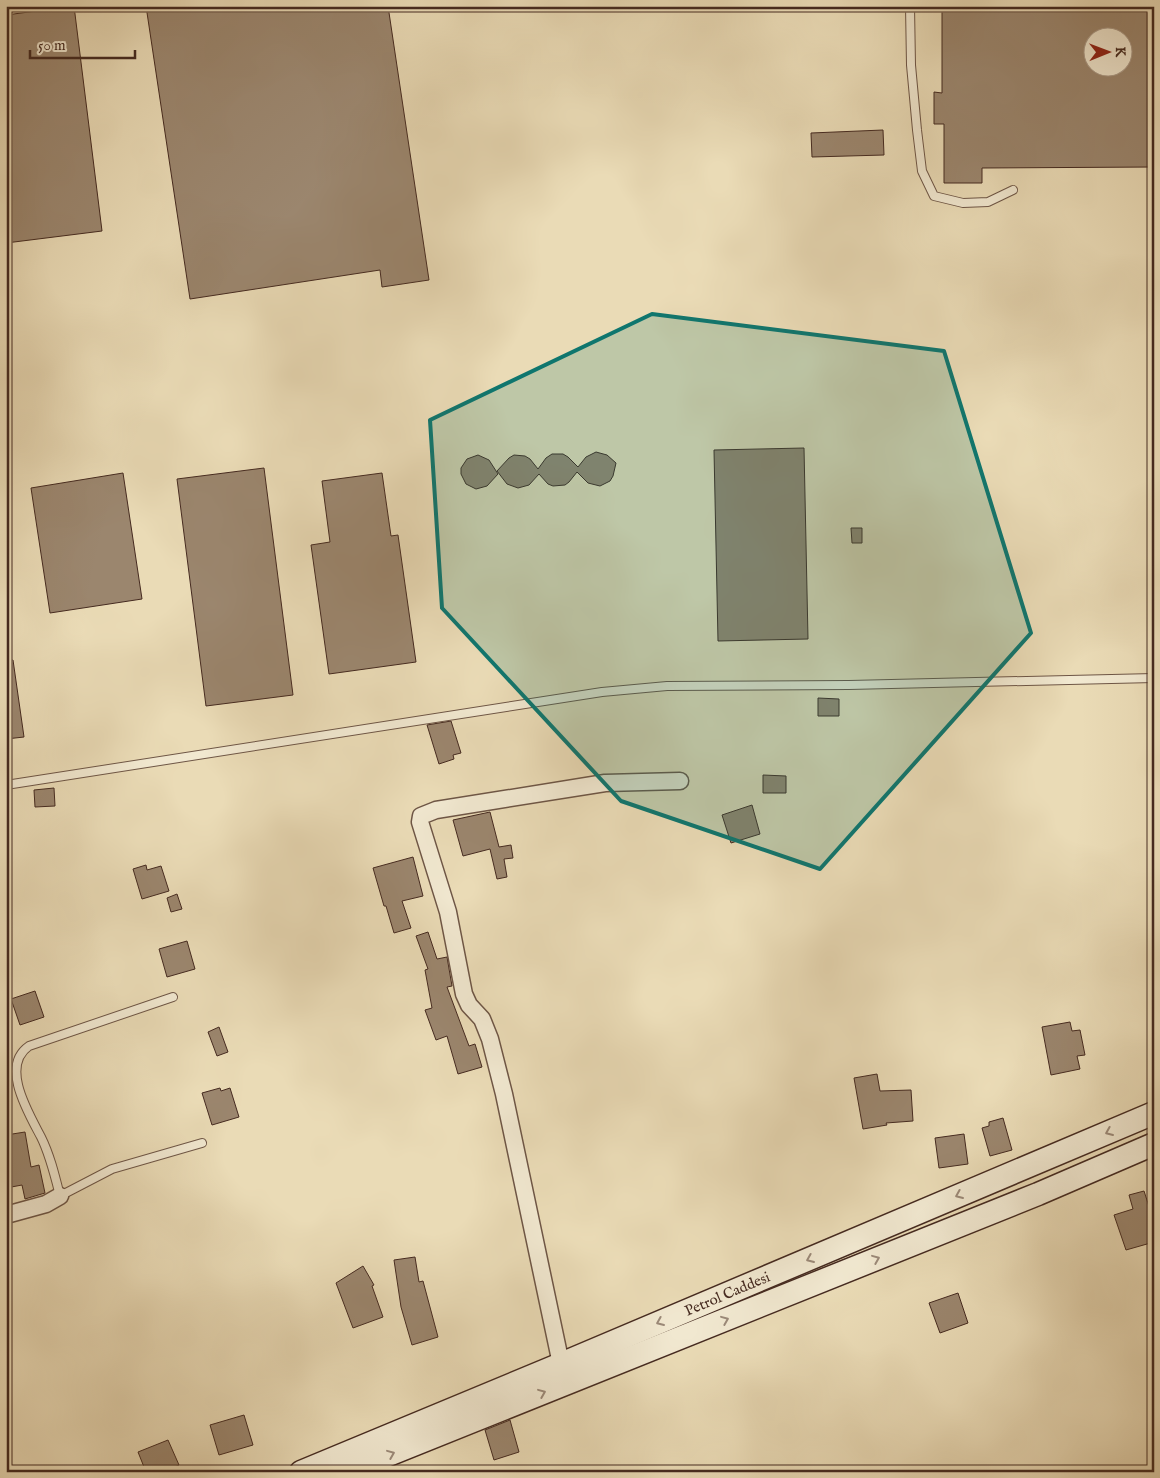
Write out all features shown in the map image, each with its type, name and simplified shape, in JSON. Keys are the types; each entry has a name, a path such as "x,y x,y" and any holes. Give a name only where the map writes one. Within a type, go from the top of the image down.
{"main road":[{"name":"Petrol Caddesi","path":"301,1472 561,1364 1154,1112"},
{"name":"Petrol Caddesi","path":"346,1472 1029,1198 1154,1144"}],"street":[{"path":"561,1364 490,1038 482,1019 469,1005 464,994 448,912 420,822 421,816 436,810 606,783 680,781"},
{"path":"6,1214 46,1204 60,1196"}],"lane":[{"path":"910,6 911,65 922,171 934,196 963,203 988,202 1012,190"},
{"path":"6,784 582,695 639,688 1154,678"},
{"path":"173,996 29,1046 21,1050 12,1069 22,1103 41,1136 60,1196 112,1169 202,1143"}],"highlighted area":[{"path":"652,314 944,351 1031,633 820,869 621,801 442,608 430,420"}],"building":[{"path":"74,6 102,231 6,243 6,15"},
{"path":"146,6 388,6 429,280 382,287 380,270 190,299"},
{"path":"1154,6 1154,167 982,168 982,183 944,183 944,124 934,124 934,92 942,93 942,8"},
{"path":"883,130 884,155 812,157 811,133"},
{"path":"804,448 808,639 718,641 714,450"},
{"path":"596,452 607,455 616,463 610,481 600,486 588,483 577,472 565,485 553,486 548,484 539,474 529,485 518,488 507,484 497,471 514,455 525,456 538,469 546,458 552,454 563,454 578,467 586,457"},
{"path":"478,455 489,460 498,474 487,486 476,489 466,484 461,474 461,468 467,459"},
{"path":"264,468 293,695 206,706 177,479"},
{"path":"123,473 142,599 50,613 31,488"},
{"path":"382,473 391,536 398,535 416,662 329,674 311,545 330,542 322,481"},
{"path":"851,528 862,528 862,543 852,543"},
{"path":"6,660 13,660 24,737 6,739"},
{"path":"818,698 839,699 839,716 818,716"},
{"path":"451,721 461,753 453,755 454,759 439,764 427,725"},
{"path":"763,775 786,776 786,793 763,793"},
{"path":"54,788 55,806 35,807 34,790"},
{"path":"752,805 760,834 731,843 722,815"},
{"path":"490,812 499,847 511,845 513,858 504,859 507,877 497,879 490,849 463,856 453,820"},
{"path":"413,857 423,896 402,901 411,928 394,933 373,868"},
{"path":"146,865 147,870 161,866 169,891 142,899 133,869"},
{"path":"177,894 182,909 171,912 167,898"},
{"path":"428,932 437,959 447,957 452,986 447,987 469,1046 475,1044 482,1067 458,1074 447,1036 436,1040 425,1010 432,1008 425,970 428,969 416,936"},
{"path":"187,941 195,969 167,977 159,949"},
{"path":"35,991 44,1017 20,1025 11,999"},
{"path":"1070,1022 1072,1031 1080,1030 1085,1055 1077,1056 1080,1069 1051,1075 1042,1027"},
{"path":"219,1027 228,1052 217,1056 208,1032"},
{"path":"877,1074 880,1091 911,1090 913,1121 886,1123 887,1125 863,1129 854,1078"},
{"path":"220,1088 221,1091 230,1088 239,1117 212,1125 202,1093"},
{"path":"1003,1118 1012,1150 990,1156 982,1128 989,1126 989,1122"},
{"path":"25,1132 31,1167 39,1165 45,1193 25,1199 22,1185 6,1188 6,1135"},
{"path":"964,1134 968,1164 939,1168 935,1138"},
{"path":"1144,1191 1154,1222 1154,1242 1126,1250 1114,1215 1133,1209 1129,1195"},
{"path":"415,1257 419,1282 423,1281 438,1337 412,1345 401,1307 394,1260"},
{"path":"363,1266 374,1285 372,1286 383,1317 353,1328 336,1283"},
{"path":"958,1293 968,1323 940,1333 929,1303"},
{"path":"244,1415 253,1445 219,1455 210,1425"},
{"path":"510,1420 519,1452 494,1460 485,1430"},
{"path":"168,1440 179,1465 164,1472 146,1472 138,1452"}]}
